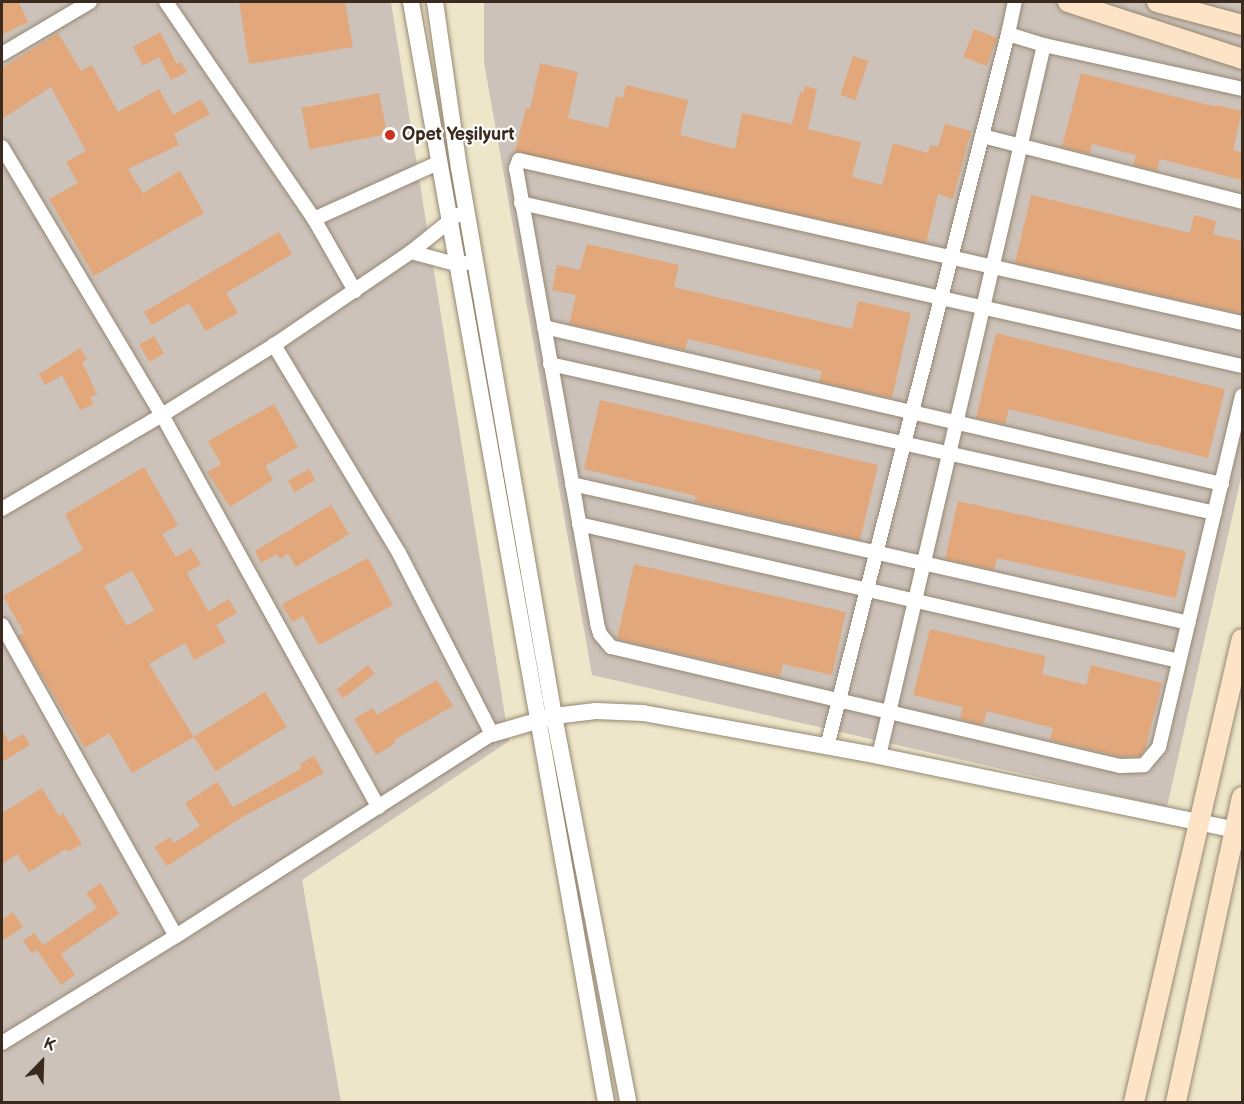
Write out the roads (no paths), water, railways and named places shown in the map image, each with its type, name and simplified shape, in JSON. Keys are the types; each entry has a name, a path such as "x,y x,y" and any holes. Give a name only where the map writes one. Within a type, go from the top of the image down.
{"main road":[{"path":"1068,2 1242,59"},
{"path":"1157,2 1242,25"},
{"path":"1134,1102 1242,639"},
{"path":"1176,1102 1242,797"}],"street":[{"path":"2,54 90,2"},
{"path":"166,2 314,219 355,291"},
{"path":"411,2 450,219 547,718 628,1102"},
{"path":"435,2 606,1102"},
{"path":"827,747 1015,2"},
{"path":"1008,34 1044,45 1242,89"},
{"path":"879,756 1044,45"},
{"path":"982,136 1242,202"},
{"path":"2,147 162,415 378,807"},
{"path":"1242,323 519,159 516,168 600,634 611,647 1120,766 1144,765 1159,747 1242,396"},
{"path":"314,219 440,162"},
{"path":"521,203 1242,366"},
{"path":"2,509 162,415 274,345 411,252 466,208"},
{"path":"411,252 459,265 475,260"},
{"path":"544,327 1222,484"},
{"path":"274,345 399,553 492,734"},
{"path":"550,364 1215,513"},
{"path":"572,484 1189,623"},
{"path":"579,524 1179,661"},
{"path":"2,625 176,936"},
{"path":"2,1043 176,936 492,734 547,718 596,711 643,712 879,756 1236,830"}],"place":[{"name":"Opet Yeşilyurt","path":"390,135"}]}
